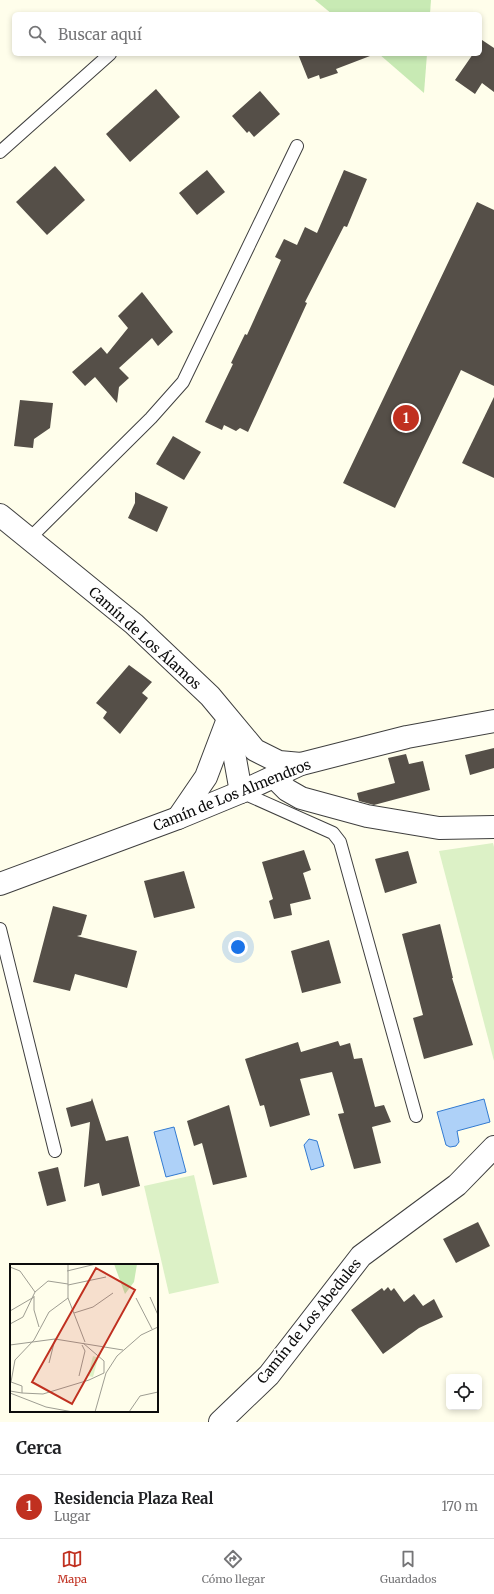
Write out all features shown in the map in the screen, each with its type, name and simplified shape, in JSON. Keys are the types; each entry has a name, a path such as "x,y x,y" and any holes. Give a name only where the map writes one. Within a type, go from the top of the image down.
{"street":[{"name":"Camín de Los Álamos","path":"0,515 134,624 210,696 228,719 241,792"},
{"path":"178,818 206,777 228,719 255,750 279,762 301,764"},
{"name":"Camín de Los Almendros","path":"0,884 178,818 241,792 301,764 407,737 494,721"},
{"path":"274,777 287,790 301,798 367,816 439,828 494,827"},
{"name":"Camín de Los Abedules","path":"220,1422 269,1375 361,1256 457,1185 494,1148"}],"lane":[{"path":"0,152 108,56"},
{"path":"29,539 151,418 183,382 297,146"},
{"path":"241,792 333,833 340,842 416,1116"},
{"path":"0,929 55,1151"}],"green space":[{"path":"315,0 431,0 430,12 330,12"},
{"path":"381,56 427,56 424,93"},
{"path":"493,843 494,847 494,1061 439,851"},
{"path":"194,1175 219,1283 169,1294 144,1186"}],"water":[{"path":"484,1099 490,1122 457,1131 459,1142 456,1146 450,1147 446,1145 437,1112"},
{"path":"174,1127 186,1172 166,1177 154,1132"},
{"path":"309,1139 317,1141 324,1166 311,1170 304,1145"}],"building":[{"path":"482,40 494,48 494,92 482,83 475,94 455,80 472,56 482,56"},
{"path":"299,56 370,56 336,69 338,73 320,79 319,75 308,79"},
{"path":"156,89 180,117 130,162 106,134"},
{"path":"260,91 280,114 254,137 249,131 247,133 232,116"},
{"path":"55,166 85,200 47,235 16,202"},
{"path":"207,170 225,192 197,215 179,193"},
{"path":"344,170 367,179 347,227 344,226 305,302 307,303 248,432 240,428 236,431 224,425 222,430 205,422 233,364 231,363 245,334 247,335 281,260 275,257 284,239 297,245 305,227 317,233"},
{"path":"477,202 494,210 494,386 461,370 395,508 343,483"},
{"path":"142,292 173,332 158,346 152,338 119,368 129,378 119,387 117,403 95,377 85,386 72,372 101,347 107,354 128,328 118,316"},
{"path":"494,397 494,478 462,463"},
{"path":"20,400 53,403 50,428 34,439 33,448 14,446"},
{"path":"173,436 201,452 184,480 156,464"},
{"path":"135,492 168,507 157,532 128,518 135,503"},
{"path":"129,665 152,682 142,693 148,698 120,734 103,718 107,712 96,703"},
{"path":"494,748 494,768 470,775 465,755"},
{"path":"406,754 409,764 423,761 430,790 374,805 359,801 357,793 395,783 388,758"},
{"path":"304,850 311,870 303,873 311,899 290,904 292,915 274,919 269,901 273,899 262,862"},
{"path":"408,851 417,883 385,893 375,859"},
{"path":"184,871 195,908 154,918 144,881"},
{"path":"53,906 87,915 81,935 77,936 137,951 127,988 75,974 70,991 33,982"},
{"path":"440,924 452,978 473,1045 424,1059 413,1018 423,1015 402,934"},
{"path":"329,940 341,983 302,993 291,951"},
{"path":"338,1041 340,1046 350,1043 354,1059 362,1058 375,1107 384,1105 391,1122 372,1127 381,1163 354,1169 338,1114 344,1113 332,1072 300,1079 310,1115 270,1127 264,1105 260,1106 245,1059 298,1042 301,1052"},
{"path":"92,1098 106,1141 128,1136 140,1186 102,1196 99,1183 84,1187 90,1122 71,1127 66,1108 91,1101"},
{"path":"229,1105 247,1177 213,1185 202,1143 194,1146 187,1121"},
{"path":"58,1167 66,1201 47,1206 38,1172"},
{"path":"478,1222 490,1246 456,1263 443,1239"},
{"path":"388,1287 391,1291 394,1288 404,1302 414,1294 423,1306 434,1299 443,1317 419,1328 383,1354 351,1310 382,1288 384,1291"}],"place":[{"name":"Residencia Plaza Real","path":"406,418"}]}
